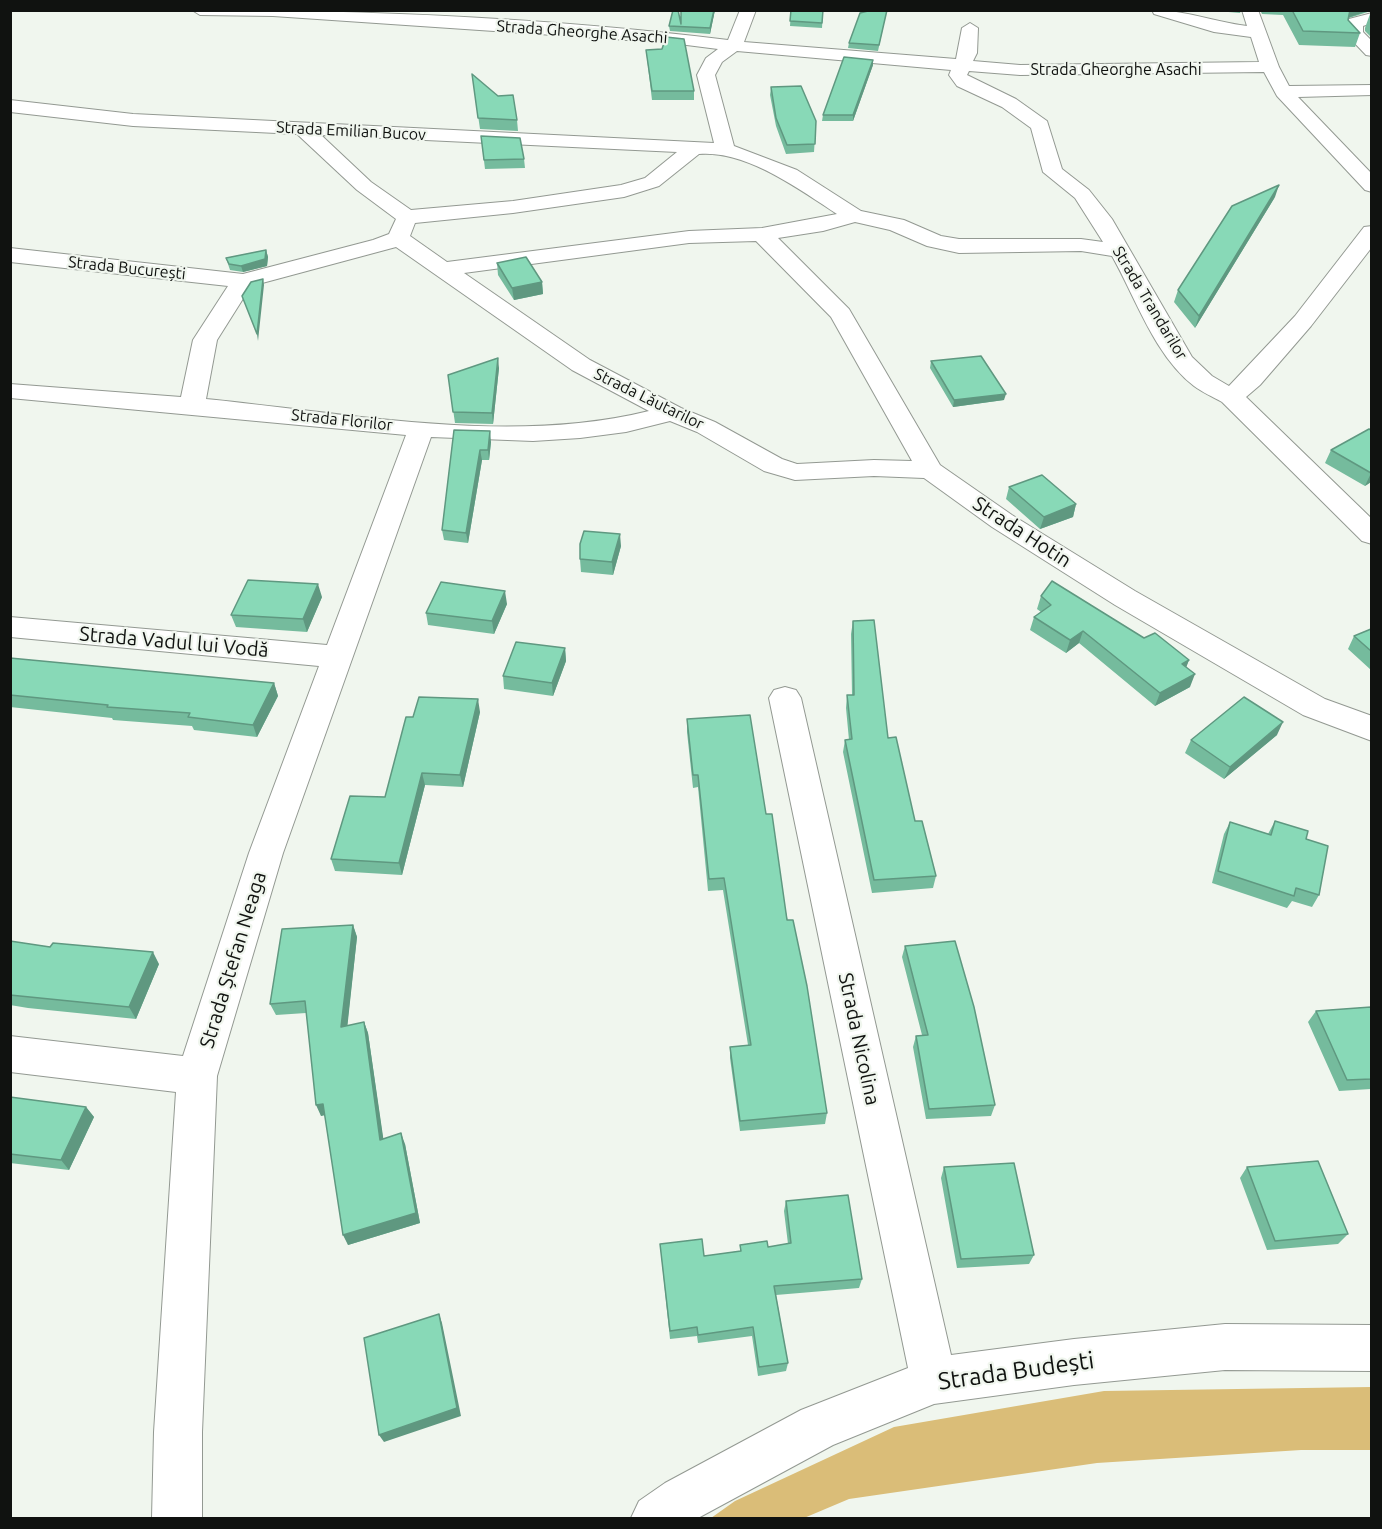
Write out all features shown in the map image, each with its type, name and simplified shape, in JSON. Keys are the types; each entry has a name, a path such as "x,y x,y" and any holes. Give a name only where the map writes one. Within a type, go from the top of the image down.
{"street":[{"name":"Strada Gheorghe Asachi","path":"201,10 273,11 734,44 762,49 1020,70 1270,68"},
{"path":"748,10 734,44 717,55 709,64 706,75 725,149 789,174 854,216 896,225 936,241 959,246 1081,245 1117,250"},
{"path":"1160,10 1203,24 1258,33"},
{"path":"1250,10 1270,68 1283,92 1371,186"},
{"path":"1371,18 1355,23 1354,33 1371,51"},
{"path":"963,66 968,53 970,28"},
{"name":"Strada Trandarilor","path":"963,66 958,75 963,82 1009,103 1040,125 1053,172 1082,194 1101,219 1183,362 1203,381 1231,397 1371,535"},
{"path":"1283,92 1371,90"},
{"name":"Strada Emilian Bucov","path":"10,106 134,120 692,150 725,149"},
{"path":"302,128 364,186 407,217 513,207 624,191 652,182 692,150"},
{"path":"446,269 689,237 762,234 823,225 854,216"},
{"path":"192,405 205,340 243,281 398,238 407,217"},
{"path":"1231,397 1251,380 1303,321 1371,232"},
{"name":"Strada Hotin","path":"762,234 841,314 930,470 1002,520 1125,598 1314,707 1371,729"},
{"name":"Strada Lăutarilor","path":"398,238 446,269 581,365 672,413 706,427 773,465 795,472 874,468 930,470"},
{"name":"Strada București","path":"10,255 243,281"},
{"name":"Strada Florilor","path":"10,391 192,405 421,429 517,434 573,432 633,425 672,413"},
{"name":"Strada Ștefan Neaga","path":"177,1518 178,1432 197,1076 266,853 421,429"},
{"name":"Strada Vadul lui Vodă","path":"10,627 338,657"},
{"name":"Strada Nicolina","path":"785,698 934,1380"},
{"path":"10,1054 197,1076"},
{"name":"Strada Budești","path":"656,1518 682,1500 818,1427 934,1380 1074,1362 1225,1347 1371,1348"}],"shaded area":[{"path":"1371,1387 1371,1450 1301,1450 1097,1463 849,1499 804,1518 711,1518 735,1501 894,1427 1104,1391"}],"building":[{"path":"673,10 678,10 681,24 681,10 714,10 710,28 669,26"},
{"path":"791,10 823,10 822,23 790,21"},
{"path":"887,10 879,45 849,43 860,13"},
{"path":"1292,10 1350,10 1348,20 1360,33 1303,31"},
{"path":"666,37 684,39 694,91 652,91 646,50 662,49"},
{"path":"844,57 873,60 853,115 823,115"},
{"path":"472,74 498,96 513,95 517,120 478,118"},
{"path":"801,86 816,121 815,144 787,145 776,118 771,87"},
{"path":"481,136 520,138 524,159 484,160"},
{"path":"1279,185 1199,316 1178,290 1232,206"},
{"path":"266,250 265,259 241,266 229,264 226,258"},
{"path":"526,257 542,282 512,288 497,263"},
{"path":"263,279 257,334 242,296 251,282"},
{"path":"981,356 1006,394 954,400 931,361"},
{"path":"498,358 492,413 453,412 448,375"},
{"path":"454,430 490,431 488,450 480,450 466,533 442,530"},
{"path":"1371,430 1371,473 1331,450"},
{"path":"1042,475 1076,504 1044,517 1009,487"},
{"path":"584,531 620,534 612,562 580,559 580,544"},
{"path":"248,580 318,584 303,619 231,615"},
{"path":"1052,581 1144,638 1155,633 1189,660 1182,664 1195,674 1160,693 1083,631 1070,640 1034,617 1051,605 1041,596"},
{"path":"441,582 505,591 492,621 426,613"},
{"path":"874,620 888,738 896,737 915,821 922,821 936,876 874,880 845,740 852,739 847,695 854,695 853,621"},
{"path":"1371,629 1371,651 1354,636"},
{"path":"516,642 565,648 552,683 503,676"},
{"path":"10,658 274,683 253,725 188,717 190,713 107,707 108,705 10,695"},
{"path":"419,697 478,699 460,775 422,773 399,863 331,859 350,796 385,797 406,717 413,717"},
{"path":"1244,697 1283,722 1230,767 1191,740"},
{"path":"750,715 766,814 772,814 787,920 793,920 807,986 827,1113 740,1121 730,1047 751,1045 724,878 709,879 698,775 693,775 687,719"},
{"path":"1275,821 1308,831 1306,839 1328,846 1319,895 1296,888 1294,896 1218,871 1230,822 1271,835"},
{"path":"353,925 341,1027 364,1022 380,1140 401,1133 416,1213 343,1235 323,1104 316,1105 305,1001 270,1004 282,929"},
{"path":"10,941 50,947 53,943 153,952 129,1007 10,995"},
{"path":"955,941 974,1007 995,1105 929,1109 916,1036 928,1035 905,946"},
{"path":"1371,1007 1371,1079 1347,1080 1316,1011"},
{"path":"10,1097 86,1107 61,1160 10,1154"},
{"path":"1318,1161 1348,1234 1275,1241 1247,1167"},
{"path":"1014,1163 1034,1255 961,1259 944,1167"},
{"path":"848,1195 862,1279 774,1286 788,1363 759,1367 753,1327 698,1335 697,1327 670,1331 660,1244 702,1239 704,1256 741,1251 740,1245 767,1241 768,1247 791,1243 786,1201"},
{"path":"439,1314 457,1408 379,1435 364,1338"}]}
